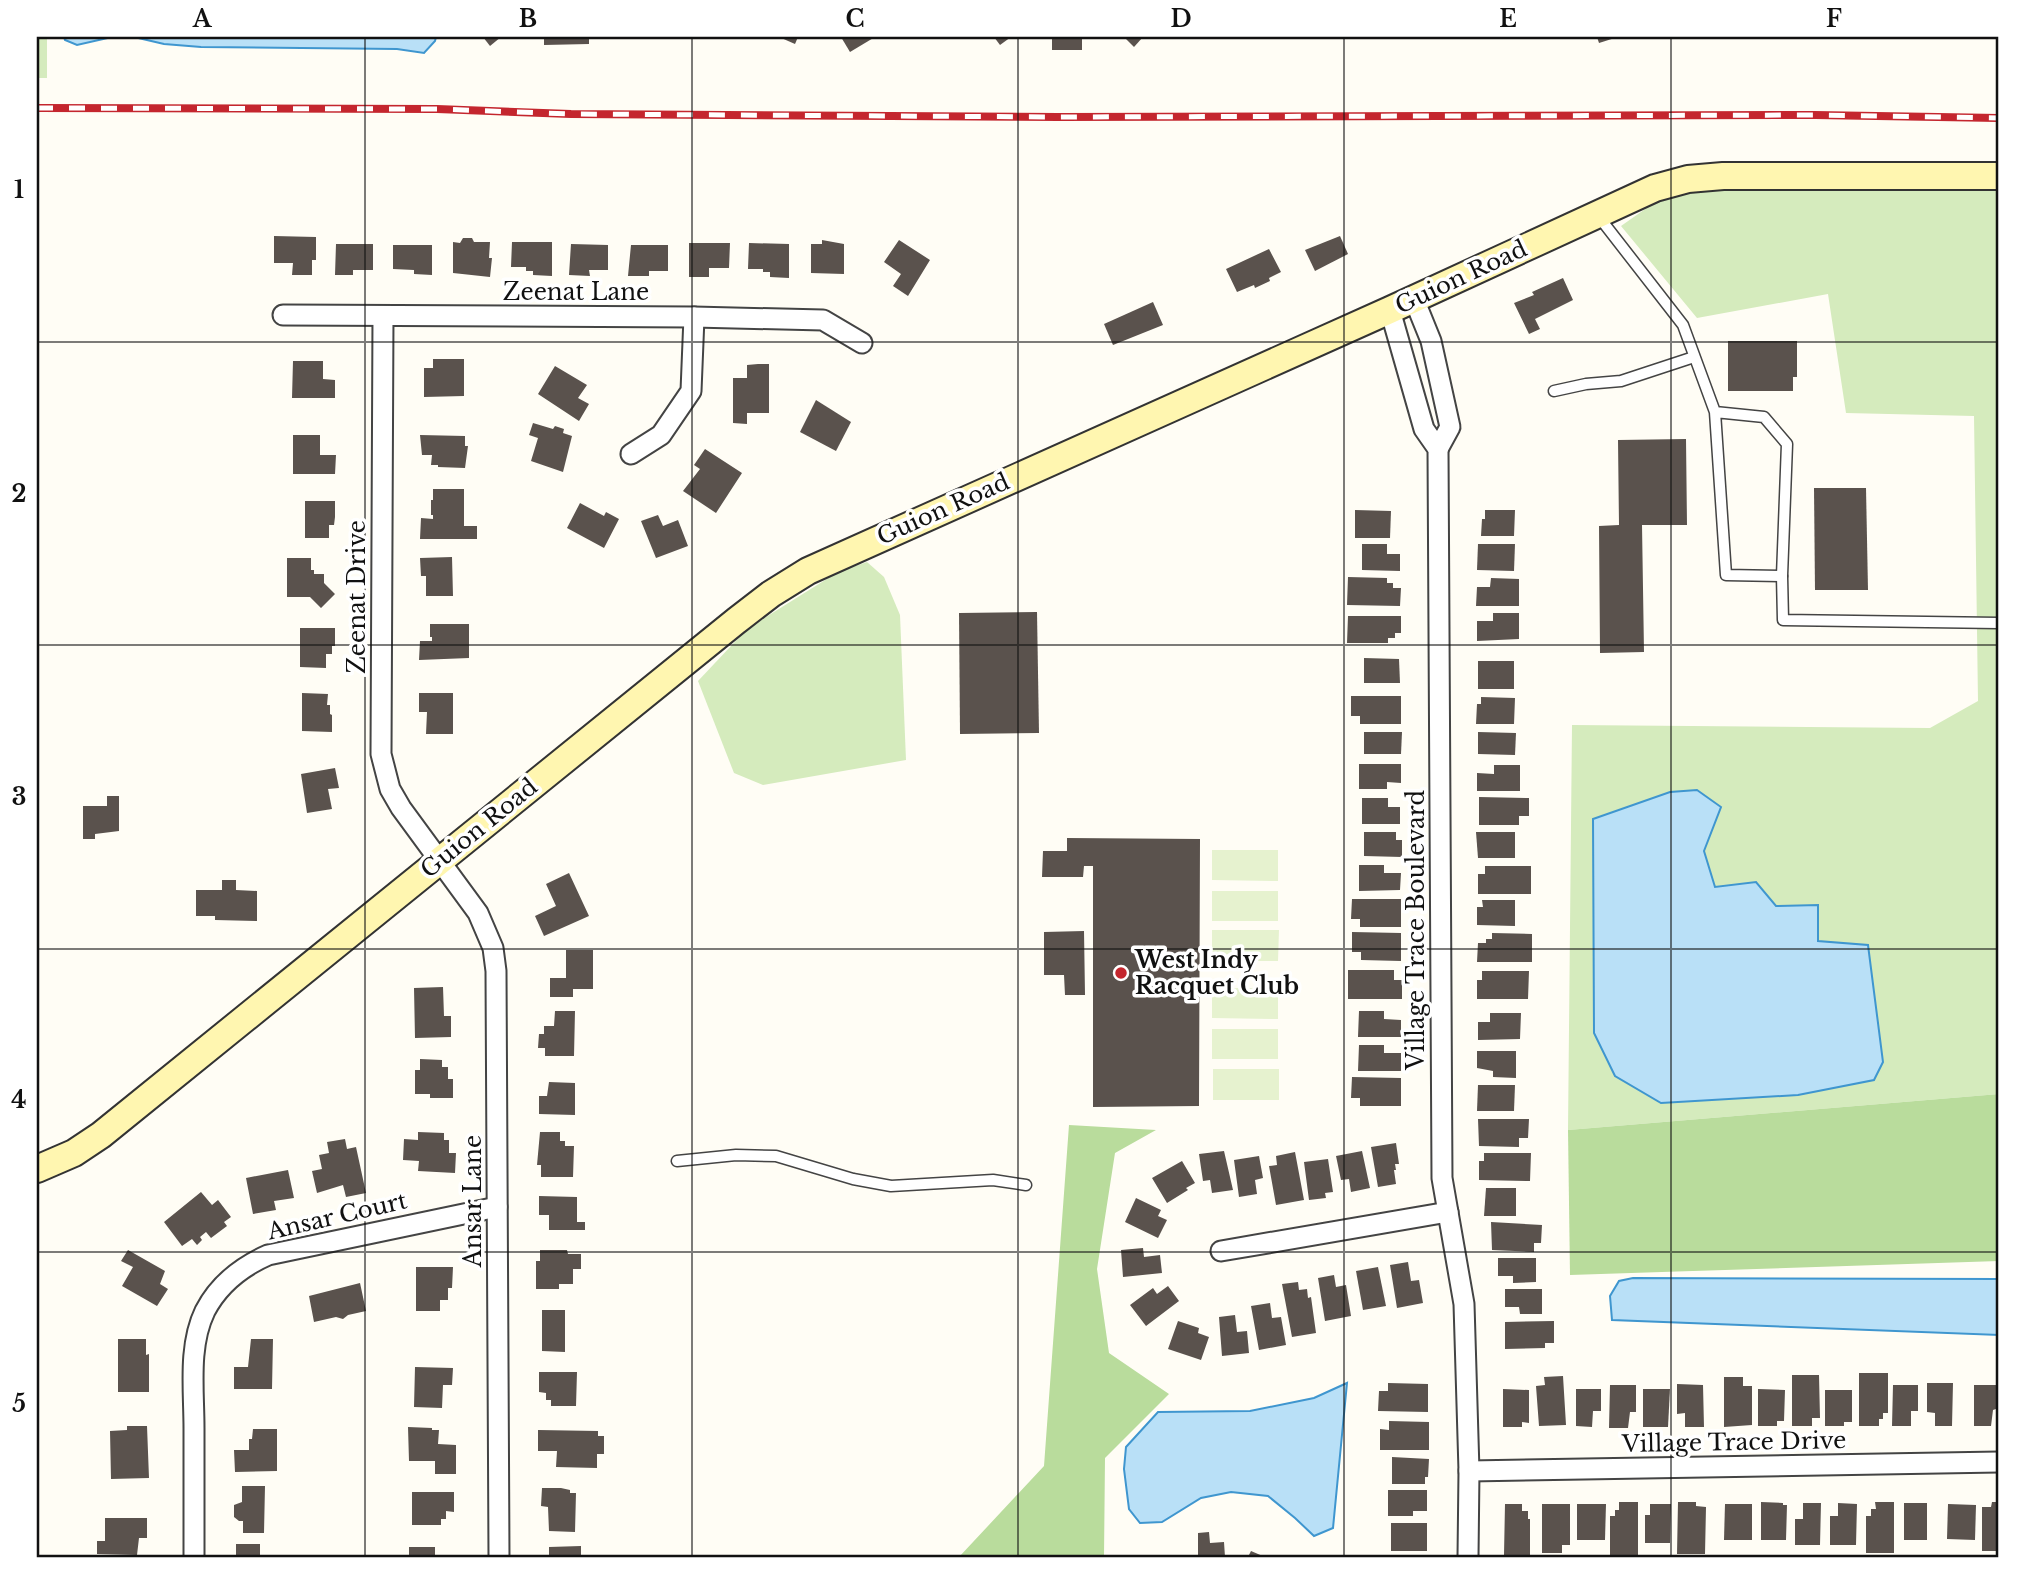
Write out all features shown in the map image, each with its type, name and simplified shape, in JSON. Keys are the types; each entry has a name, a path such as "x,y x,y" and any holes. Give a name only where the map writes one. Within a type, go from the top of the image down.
{"street":[{"name":"Guion Road","path":"37,1168 74,1153 101,1135 750,610 808,571 1391,310 1655,188 1705,177 1999,176"},
{"path":"1414,299 1431,341 1450,427 1438,449"},
{"name":"Village Trace Boulevard","path":"1391,310 1424,429 1438,449 1442,1178 1464,1304 1469,1471 1468,1557"},
{"name":"Zeenat Lane","path":"283,315 823,320 862,343"},
{"name":"Zeenat Drive","path":"383,316 381,754 386,778 393,794 438,861"},
{"path":"631,454 660,435 691,391 694,317"},
{"name":"Ansar Lane","path":"438,861 478,913 493,948 496,971 499,1557"},
{"name":"Ansar Court","path":"194,1557 194,1356 204,1313 230,1277 268,1255 497,1207"},
{"path":"1221,1251 1448,1212"},
{"name":"Village Trace Drive","path":"1469,1471 1999,1462"}],"lane":[{"path":"1596,214 1682,325 1715,412 1726,575 1782,576"},
{"path":"1554,391 1586,384 1620,381 1694,357"},
{"path":"1715,412 1764,416 1787,444 1783,620 1999,623"},
{"path":"677,1161 736,1155 776,1156 853,1179 891,1186 993,1180 1026,1185"}],"green space":[{"path":"37,37 47,37 47,78 37,78"},
{"path":"1999,176 1999,1094 1568,1130 1572,725 1930,728 1978,701 1974,416 1846,413 1828,294 1697,318 1621,226 1688,179"},
{"path":"867,562 884,577 900,615 906,760 763,785 734,773 698,681 747,629 838,572"},
{"path":"1212,850 1278,850 1278,881 1212,880"},
{"path":"1212,891 1278,891 1278,921 1212,921"},
{"path":"1212,930 1279,930 1278,961 1212,961"},
{"path":"1212,988 1278,988 1278,1019 1212,1018"},
{"path":"1212,1029 1278,1029 1278,1059 1212,1059"},
{"path":"1213,1069 1279,1069 1279,1100 1213,1100"},
{"path":"1999,1094 1999,1261 1570,1275 1568,1130"},
{"path":"1069,1125 1156,1130 1115,1153 1097,1269 1109,1353 1169,1394 1105,1458 1104,1557 959,1557 1044,1466"}],"water":[{"path":"64,37 112,37 77,45"},
{"path":"134,37 436,37 424,53 397,49 201,47 164,44"},
{"path":"1697,790 1721,807 1704,851 1715,887 1756,882 1776,906 1818,905 1818,941 1868,945 1883,1062 1874,1080 1798,1095 1661,1103 1615,1076 1594,1033 1593,819 1670,792"},
{"path":"1633,1278 1999,1279 1999,1335 1612,1320 1610,1296 1619,1281"},
{"path":"1347,1383 1333,1528 1314,1536 1268,1496 1231,1492 1201,1498 1162,1522 1140,1523 1129,1509 1124,1469 1126,1447 1158,1412 1250,1411 1314,1398"}],"building":[{"path":"483,37 501,37 490,46"},
{"path":"544,37 589,37 589,44 544,45"},
{"path":"779,37 798,37 795,44"},
{"path":"841,37 875,37 850,52"},
{"path":"994,37 1011,37 1000,45"},
{"path":"1052,37 1082,37 1082,50 1052,50"},
{"path":"1124,37 1143,37 1134,47"},
{"path":"1597,37 1618,37 1599,43"},
{"path":"274,236 316,237 316,260 312,260 312,275 292,275 293,263 274,263"},
{"path":"1340,236 1348,254 1315,271 1305,250"},
{"path":"463,238 472,238 474,242 490,242 490,277 453,273 453,242 460,243"},
{"path":"822,240 844,244 844,274 811,273 811,244 822,244"},
{"path":"899,240 930,260 908,296 893,286 901,274 884,262"},
{"path":"512,242 552,242 552,276 533,275 533,271 526,271 526,267 511,267"},
{"path":"689,243 730,243 729,268 709,268 709,277 689,277"},
{"path":"749,243 789,244 789,278 770,277 770,272 763,272 763,269 748,269"},
{"path":"336,244 373,244 373,270 353,270 353,275 335,275"},
{"path":"571,244 608,245 608,270 589,270 590,276 569,275"},
{"path":"393,245 432,245 432,275 414,274 414,270 393,269"},
{"path":"631,245 668,245 668,271 649,271 649,276 628,276"},
{"path":"1269,249 1281,272 1255,288 1254,285 1237,292 1226,269"},
{"path":"1563,278 1573,300 1535,319 1540,329 1529,334 1514,303"},
{"path":"1153,302 1163,325 1113,345 1104,324"},
{"path":"1728,341 1797,341 1797,377 1793,377 1793,391 1728,391"},
{"path":"433,359 464,359 464,396 424,397 424,368 433,368"},
{"path":"293,361 323,361 323,379 335,380 335,398 292,398"},
{"path":"769,364 769,413 747,413 747,424 733,423 733,378 747,378 747,365"},
{"path":"555,366 587,385 578,398 589,404 579,421 538,394"},
{"path":"816,400 851,422 836,451 800,432"},
{"path":"533,423 564,429 563,433 572,436 563,472 531,461 538,438 529,435"},
{"path":"293,435 320,435 320,455 336,455 335,474 293,474"},
{"path":"420,435 465,436 465,446 468,446 465,468 431,465 432,455 422,455"},
{"path":"1686,439 1687,525 1642,525 1644,652 1600,653 1599,526 1619,525 1618,440"},
{"path":"705,449 742,473 716,513 683,491 700,469 694,465"},
{"path":"1814,488 1866,488 1868,590 1815,590"},
{"path":"433,489 464,489 464,526 477,526 477,539 420,539 421,518 433,519"},
{"path":"305,501 335,501 334,525 329,525 329,538 305,538"},
{"path":"580,503 604,516 606,512 619,519 604,548 567,528"},
{"path":"1355,510 1391,511 1390,538 1355,538"},
{"path":"1485,510 1515,510 1514,536 1481,536"},
{"path":"658,515 663,526 678,520 688,546 656,558 641,521"},
{"path":"1362,544 1387,544 1387,554 1400,554 1400,571 1362,570"},
{"path":"1478,544 1515,544 1514,571 1477,570"},
{"path":"452,557 453,596 426,596 426,576 421,576 420,558"},
{"path":"287,558 311,558 311,570 314,570 314,574 324,574 324,583 335,594 321,608 310,597 287,597"},
{"path":"1348,577 1387,578 1387,583 1393,583 1393,588 1401,588 1400,606 1347,605"},
{"path":"1491,578 1519,579 1519,606 1476,606 1477,587 1490,587"},
{"path":"1037,612 1039,733 960,734 959,613"},
{"path":"1493,613 1519,613 1519,639 1477,641 1477,621 1493,621"},
{"path":"1348,616 1401,616 1401,633 1395,633 1395,638 1388,638 1388,643 1347,643"},
{"path":"430,624 469,624 469,658 419,660 420,641 432,641"},
{"path":"300,628 335,628 335,646 332,646 332,654 326,654 326,668 300,667"},
{"path":"1364,658 1399,659 1400,683 1364,683"},
{"path":"1478,661 1514,661 1514,689 1478,689"},
{"path":"302,693 328,694 327,705 330,705 332,715 332,732 302,731"},
{"path":"419,693 453,693 453,734 426,734 427,712 419,712"},
{"path":"1351,696 1401,696 1401,724 1360,724 1360,716 1351,716"},
{"path":"1481,697 1515,698 1514,724 1476,724 1477,704 1481,704"},
{"path":"1364,732 1402,732 1401,754 1364,754"},
{"path":"1478,732 1516,733 1515,755 1478,754"},
{"path":"1359,764 1401,764 1401,783 1387,782 1387,789 1359,789"},
{"path":"1494,765 1520,765 1520,791 1477,791 1477,773 1494,774"},
{"path":"335,768 339,788 328,789 332,809 307,813 301,774"},
{"path":"107,796 119,796 119,831 95,834 95,839 83,839 83,806 107,806"},
{"path":"1479,797 1529,798 1529,816 1519,816 1519,825 1479,825"},
{"path":"1362,798 1388,798 1388,807 1400,807 1400,824 1362,824"},
{"path":"1364,832 1396,832 1396,840 1402,840 1402,857 1364,856"},
{"path":"1476,832 1515,832 1515,858 1478,858"},
{"path":"1067,838 1200,839 1199,1106 1093,1107 1093,866 1084,866 1083,877 1042,877 1043,851 1067,851"},
{"path":"1359,865 1384,865 1384,873 1401,873 1400,890 1359,891"},
{"path":"1485,866 1531,866 1531,894 1478,894 1478,874 1485,874"},
{"path":"569,873 589,916 544,936 535,916 556,906 546,884"},
{"path":"222,880 236,880 236,890 257,891 257,921 215,920 215,916 196,916 196,890 222,890"},
{"path":"1352,899 1401,899 1401,927 1360,927 1360,919 1351,919"},
{"path":"1482,900 1515,900 1515,926 1477,925 1477,907 1483,907"},
{"path":"1084,931 1085,995 1065,995 1064,975 1044,975 1044,932"},
{"path":"1352,932 1401,933 1401,961 1361,960 1361,952 1352,952"},
{"path":"1492,933 1532,934 1532,962 1477,962 1478,943 1486,943 1486,939 1492,939"},
{"path":"566,950 593,950 593,989 573,989 573,997 550,997 550,978 566,978"},
{"path":"1348,970 1394,970 1394,980 1402,980 1402,999 1348,999"},
{"path":"1482,971 1529,971 1528,999 1477,999 1477,980 1482,980"},
{"path":"443,987 444,1016 451,1016 451,1037 415,1038 414,988"},
{"path":"555,1011 575,1011 574,1056 545,1056 545,1048 538,1048 539,1034 544,1034 544,1026 554,1026"},
{"path":"1359,1011 1384,1011 1384,1019 1401,1020 1401,1037 1358,1037"},
{"path":"1490,1013 1521,1013 1520,1039 1478,1040 1478,1022 1490,1022"},
{"path":"1359,1045 1384,1045 1384,1053 1401,1053 1401,1071 1358,1071"},
{"path":"1477,1051 1516,1051 1516,1078 1493,1077 1493,1071 1477,1068"},
{"path":"420,1059 442,1060 442,1067 448,1067 448,1079 453,1079 453,1098 430,1098 430,1094 415,1094 415,1070 420,1070"},
{"path":"1352,1077 1401,1078 1401,1106 1360,1106 1360,1098 1351,1098"},
{"path":"549,1082 575,1083 575,1115 539,1114 539,1096 547,1096"},
{"path":"1478,1085 1515,1085 1514,1111 1477,1111"},
{"path":"1478,1119 1529,1119 1528,1138 1519,1138 1519,1147 1479,1146"},
{"path":"418,1132 444,1133 444,1140 449,1140 449,1153 456,1153 455,1173 418,1171 419,1161 403,1160 404,1139 418,1140"},
{"path":"540,1132 560,1132 560,1141 565,1141 565,1146 574,1146 573,1177 541,1177 541,1165 537,1165"},
{"path":"345,1139 347,1149 356,1147 366,1193 346,1197 343,1185 317,1193 312,1171 322,1169 319,1155 329,1153 327,1142"},
{"path":"1396,1143 1399,1164 1395,1164 1394,1170 1396,1184 1378,1187 1371,1147"},
{"path":"1224,1151 1233,1190 1212,1193 1210,1180 1203,1181 1199,1154"},
{"path":"1362,1151 1370,1188 1351,1192 1349,1179 1341,1180 1336,1156"},
{"path":"1295,1152 1304,1200 1276,1205 1269,1166 1277,1165 1276,1156"},
{"path":"1484,1153 1531,1153 1530,1181 1479,1180 1479,1161 1484,1161"},
{"path":"1259,1156 1263,1178 1255,1180 1257,1194 1239,1197 1234,1160"},
{"path":"1328,1159 1333,1192 1325,1193 1326,1198 1309,1200 1304,1162"},
{"path":"1182,1161 1195,1183 1167,1203 1152,1178"},
{"path":"288,1170 294,1198 274,1201 276,1210 253,1214 246,1178"},
{"path":"1486,1188 1516,1188 1516,1216 1484,1216"},
{"path":"201,1192 212,1205 218,1200 231,1217 224,1222 227,1226 211,1238 206,1232 197,1245 192,1239 182,1246 164,1222"},
{"path":"539,1196 577,1197 577,1222 585,1222 585,1230 549,1230 549,1215 539,1215"},
{"path":"1136,1198 1161,1210 1158,1216 1167,1220 1158,1238 1125,1222"},
{"path":"1491,1222 1542,1225 1541,1243 1534,1243 1534,1252 1492,1250"},
{"path":"1143,1248 1144,1257 1160,1255 1162,1273 1123,1277 1121,1250"},
{"path":"128,1250 165,1271 160,1284 168,1289 157,1306 122,1286 133,1267 121,1261"},
{"path":"540,1250 567,1250 568,1254 581,1254 581,1269 573,1269 573,1284 559,1284 559,1289 536,1289 536,1261 540,1261"},
{"path":"1498,1258 1536,1258 1536,1282 1513,1283 1513,1276 1498,1276"},
{"path":"1408,1262 1411,1281 1419,1280 1423,1303 1397,1308 1390,1265"},
{"path":"416,1267 453,1267 452,1288 448,1288 448,1300 440,1300 440,1311 416,1311"},
{"path":"1378,1267 1386,1306 1363,1310 1356,1271"},
{"path":"1334,1275 1336,1287 1346,1285 1351,1316 1325,1321 1318,1278"},
{"path":"1298,1282 1299,1290 1307,1289 1308,1298 1311,1297 1316,1333 1292,1337 1282,1284"},
{"path":"360,1283 366,1311 348,1315 343,1319 336,1317 314,1322 309,1296"},
{"path":"1168,1286 1179,1301 1146,1326 1130,1305 1153,1288 1157,1294"},
{"path":"1505,1289 1542,1289 1542,1314 1520,1314 1519,1307 1505,1307"},
{"path":"1270,1303 1272,1318 1281,1317 1286,1345 1259,1350 1251,1306"},
{"path":"542,1310 565,1310 565,1352 542,1351"},
{"path":"1235,1315 1237,1332 1247,1331 1249,1353 1222,1356 1219,1317"},
{"path":"1178,1321 1199,1328 1198,1333 1209,1337 1201,1360 1168,1349"},
{"path":"1554,1321 1554,1343 1545,1343 1545,1348 1505,1349 1505,1322"},
{"path":"118,1339 146,1339 146,1355 149,1354 149,1392 118,1392"},
{"path":"251,1339 273,1339 272,1389 234,1389 234,1367 248,1367"},
{"path":"415,1367 453,1368 452,1385 443,1385 442,1408 414,1407"},
{"path":"539,1372 577,1372 576,1406 551,1406 551,1400 546,1400 546,1393 539,1392"},
{"path":"1859,1373 1888,1373 1888,1413 1883,1413 1879,1426 1859,1426"},
{"path":"1792,1375 1819,1375 1820,1418 1812,1418 1812,1426 1792,1426"},
{"path":"1563,1376 1566,1425 1539,1426 1536,1386 1545,1385 1544,1377"},
{"path":"1724,1377 1743,1377 1743,1386 1752,1386 1752,1425 1724,1427"},
{"path":"1388,1383 1428,1384 1428,1412 1378,1411 1379,1391 1388,1391"},
{"path":"1927,1383 1953,1383 1952,1426 1935,1426 1935,1413 1927,1412"},
{"path":"1677,1384 1703,1385 1704,1427 1685,1427 1685,1413 1677,1414"},
{"path":"1610,1385 1636,1385 1636,1412 1630,1412 1628,1428 1609,1428"},
{"path":"1893,1385 1918,1385 1918,1411 1911,1411 1911,1426 1892,1426"},
{"path":"1974,1385 1999,1385 1999,1408 1993,1410 1991,1426 1974,1426"},
{"path":"1503,1389 1529,1390 1529,1423 1522,1422 1522,1427 1503,1427"},
{"path":"1576,1389 1601,1389 1601,1411 1593,1411 1592,1427 1576,1426"},
{"path":"1643,1389 1670,1389 1668,1427 1643,1427"},
{"path":"1758,1389 1785,1390 1784,1421 1777,1421 1777,1426 1758,1426"},
{"path":"1825,1390 1852,1390 1852,1422 1844,1422 1844,1426 1825,1426"},
{"path":"1389,1421 1429,1422 1429,1450 1380,1450 1380,1429 1389,1430"},
{"path":"127,1426 147,1426 149,1478 111,1479 110,1431 127,1430"},
{"path":"408,1427 439,1430 438,1444 456,1445 456,1474 435,1474 435,1461 409,1461"},
{"path":"253,1429 277,1429 277,1471 235,1472 234,1450 249,1450"},
{"path":"538,1430 598,1431 598,1436 604,1436 604,1454 597,1454 597,1468 556,1467 557,1451 538,1451"},
{"path":"1392,1457 1429,1459 1425,1484 1392,1484"},
{"path":"242,1486 265,1486 264,1533 243,1533 243,1521 234,1517 234,1505 242,1502"},
{"path":"542,1488 561,1488 576,1493 575,1532 549,1531 548,1507 541,1506"},
{"path":"1388,1490 1427,1490 1427,1511 1413,1511 1413,1516 1388,1516"},
{"path":"412,1492 454,1492 454,1512 446,1511 446,1519 441,1519 441,1525 412,1525"},
{"path":"1619,1502 1638,1502 1638,1556 1610,1556 1610,1516 1615,1516 1615,1510 1619,1510"},
{"path":"1678,1502 1696,1502 1696,1506 1706,1507 1705,1554 1677,1554"},
{"path":"1761,1502 1787,1505 1786,1540 1761,1540"},
{"path":"1875,1502 1894,1502 1894,1553 1866,1553 1866,1516 1871,1516 1871,1509 1876,1509"},
{"path":"1992,1502 1999,1502 1999,1551 1982,1551 1982,1507 1991,1507"},
{"path":"1803,1503 1821,1503 1820,1545 1795,1545 1795,1519 1803,1519"},
{"path":"1838,1503 1857,1504 1856,1545 1830,1545 1830,1516 1838,1516"},
{"path":"1904,1503 1927,1503 1927,1540 1904,1540"},
{"path":"1505,1504 1522,1504 1522,1511 1528,1511 1530,1555 1504,1555"},
{"path":"1542,1504 1570,1504 1570,1545 1562,1545 1562,1553 1542,1553"},
{"path":"1577,1504 1606,1504 1605,1540 1577,1540"},
{"path":"1650,1504 1671,1504 1670,1543 1645,1543 1645,1515 1650,1515"},
{"path":"1725,1504 1752,1504 1752,1540 1724,1540"},
{"path":"1948,1504 1976,1505 1975,1540 1947,1539"},
{"path":"105,1518 147,1518 147,1538 139,1538 137,1555 97,1554 97,1541 105,1541"},
{"path":"1391,1523 1427,1523 1427,1551 1391,1551"},
{"path":"1209,1532 1210,1543 1224,1542 1225,1557 1198,1557 1198,1533"},
{"path":"236,1544 260,1544 260,1557 236,1557"},
{"path":"581,1546 581,1557 549,1557 549,1547"},
{"path":"409,1547 435,1547 435,1557 409,1557"},
{"path":"1251,1551 1265,1557 1248,1557"}],"railway":[{"path":"37,108 437,109 571,114 1059,117 1815,115 1999,118"}],"place":[{"name":"West Indy Racquet Club","path":"1121,973"}]}
